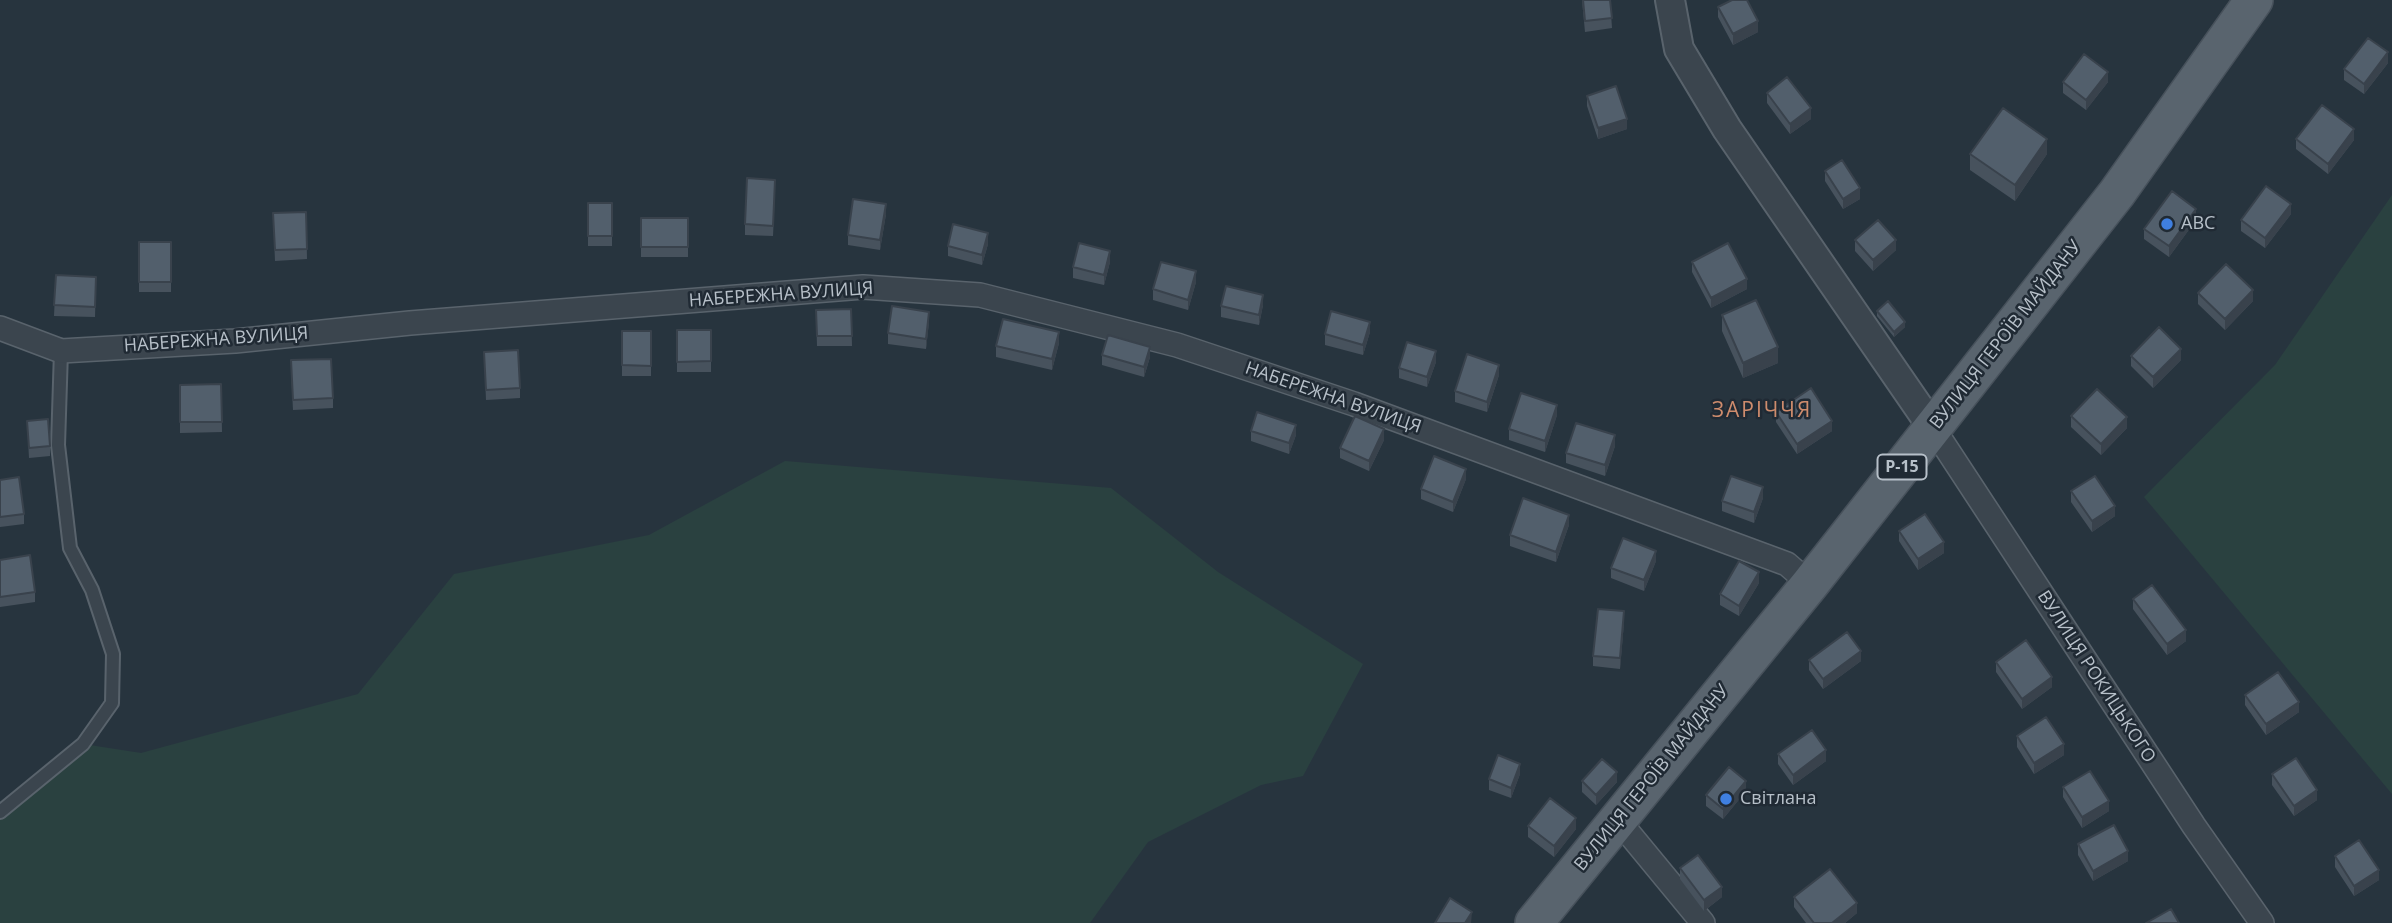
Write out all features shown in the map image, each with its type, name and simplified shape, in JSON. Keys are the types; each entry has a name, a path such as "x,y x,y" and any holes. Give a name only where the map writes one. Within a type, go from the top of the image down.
{"main road":[{"name":"ВУЛИЦЯ ГЕРОЇВ МАЙДАНУ","path":"1534,923 1810,584 1933,428 2117,192 2255,0"}],"street":[{"path":"1670,0 1679,49 1720,117 1933,428"},
{"name":"НАБЕРЕЖНА ВУЛИЦЯ","path":"0,328 61,351 235,341 410,323 863,287 980,295 1177,345 1354,404 1787,564 1810,584"},
{"name":"ВУЛИЦЯ РОКИЦЬКОГО","path":"1933,428 2194,826 2262,923"},
{"path":"1618,820 1703,923"}],"lane":[{"path":"0,812 83,744 112,703 113,654 92,590 70,548 58,445 61,351"}],"green space":[{"path":"2392,195 2392,794 2144,497 2275,365"},
{"path":"785,461 1111,488 1218,572 1363,664 1303,776 1261,785 1148,842 1090,923 0,923 0,812 83,744 141,753 358,694 454,574 649,535"}],"building":[{"path":"1583,0 1610,0 1612,18 1585,21"},
{"path":"1732,0 1747,0 1758,21 1733,34 1718,7"},
{"path":"2368,38 2388,52 2364,84 2344,69"},
{"path":"2084,54 2108,72 2086,100 2063,82"},
{"path":"1787,77 1811,108 1790,124 1767,93"},
{"path":"1616,86 1627,119 1598,128 1587,96"},
{"path":"2322,105 2354,129 2328,164 2296,139"},
{"path":"2003,108 2047,139 2015,185 1970,154"},
{"path":"1842,160 1860,188 1843,199 1825,171"},
{"path":"747,178 775,180 773,226 745,224"},
{"path":"2266,186 2291,204 2265,238 2241,220"},
{"path":"2172,191 2196,209 2169,246 2144,229"},
{"path":"853,199 886,204 880,240 848,235"},
{"path":"588,203 612,203 612,236 588,236"},
{"path":"306,212 307,249 275,250 273,213"},
{"path":"641,218 688,218 688,247 641,247"},
{"path":"1878,220 1896,240 1873,260 1855,240"},
{"path":"953,224 988,233 982,255 948,246"},
{"path":"139,242 171,242 171,282 139,282"},
{"path":"1079,243 1110,251 1104,275 1073,267"},
{"path":"1728,243 1747,279 1711,298 1692,262"},
{"path":"1161,262 1196,271 1188,300 1153,289"},
{"path":"2226,264 2253,290 2225,319 2198,293"},
{"path":"56,275 96,277 95,307 54,305"},
{"path":"1226,286 1263,295 1259,315 1221,306"},
{"path":"1756,300 1778,347 1743,363 1722,315"},
{"path":"1888,301 1905,322 1894,332 1877,311"},
{"path":"892,306 929,312 926,339 888,333"},
{"path":"851,309 852,336 817,336 816,310"},
{"path":"1331,311 1370,322 1363,345 1325,334"},
{"path":"1003,319 1059,332 1052,359 996,346"},
{"path":"2159,327 2181,349 2153,377 2131,356"},
{"path":"677,330 711,330 711,361 677,362"},
{"path":"622,331 651,331 651,366 622,365"},
{"path":"1108,335 1150,347 1144,367 1102,355"},
{"path":"1407,342 1436,351 1427,377 1399,368"},
{"path":"518,350 520,388 486,390 484,352"},
{"path":"1467,354 1499,365 1487,402 1455,391"},
{"path":"331,359 333,398 293,400 291,360"},
{"path":"221,384 222,422 180,422 180,385"},
{"path":"1811,388 1832,421 1797,444 1776,412"},
{"path":"2097,389 2127,417 2101,444 2071,416"},
{"path":"1521,393 1557,405 1545,441 1509,429"},
{"path":"1257,412 1296,425 1289,443 1251,431"},
{"path":"1355,416 1384,429 1369,461 1340,448"},
{"path":"48,419 50,446 29,448 27,421"},
{"path":"1576,423 1615,435 1605,465 1566,453"},
{"path":"1434,456 1466,469 1453,502 1421,489"},
{"path":"1731,476 1763,487 1754,512 1722,501"},
{"path":"2095,476 2115,506 2092,521 2071,491"},
{"path":"19,477 24,514 0,517 0,480"},
{"path":"1523,498 1569,515 1556,552 1510,535"},
{"path":"1925,514 1944,542 1918,559 1899,531"},
{"path":"1623,538 1656,551 1644,580 1611,568"},
{"path":"30,555 35,592 0,597 0,560"},
{"path":"1739,561 1759,572 1739,606 1720,594"},
{"path":"2152,585 2186,630 2167,644 2133,599"},
{"path":"1598,609 1624,611 1620,658 1593,656"},
{"path":"1847,632 1861,651 1823,679 1809,660"},
{"path":"2026,640 2052,677 2022,699 1996,662"},
{"path":"2278,672 2299,702 2266,724 2245,695"},
{"path":"2046,717 2064,744 2034,763 2017,736"},
{"path":"1812,730 1826,750 1793,775 1778,754"},
{"path":"1498,755 1520,764 1511,788 1489,779"},
{"path":"2296,758 2317,790 2294,806 2272,774"},
{"path":"1602,759 1617,772 1596,795 1582,781"},
{"path":"1729,767 1746,781 1723,809 1706,795"},
{"path":"2090,771 2109,801 2082,817 2063,787"},
{"path":"1550,798 1576,818 1554,846 1528,826"},
{"path":"2114,825 2128,851 2093,871 2078,844"},
{"path":"2359,840 2379,870 2354,886 2335,856"},
{"path":"1698,855 1722,887 1704,900 1680,868"},
{"path":"1830,869 1857,903 1832,923 1814,923 1794,897"},
{"path":"1450,898 1472,912 1465,923 1435,923"},
{"path":"2171,909 2179,923 2146,923"}],"place":[{"name":"ABC","path":"2167,224"},
{"name":"Світлана","path":"1726,799"}],"district":[{"name":"ЗАРІЧЧЯ","path":"1762,411"}]}
